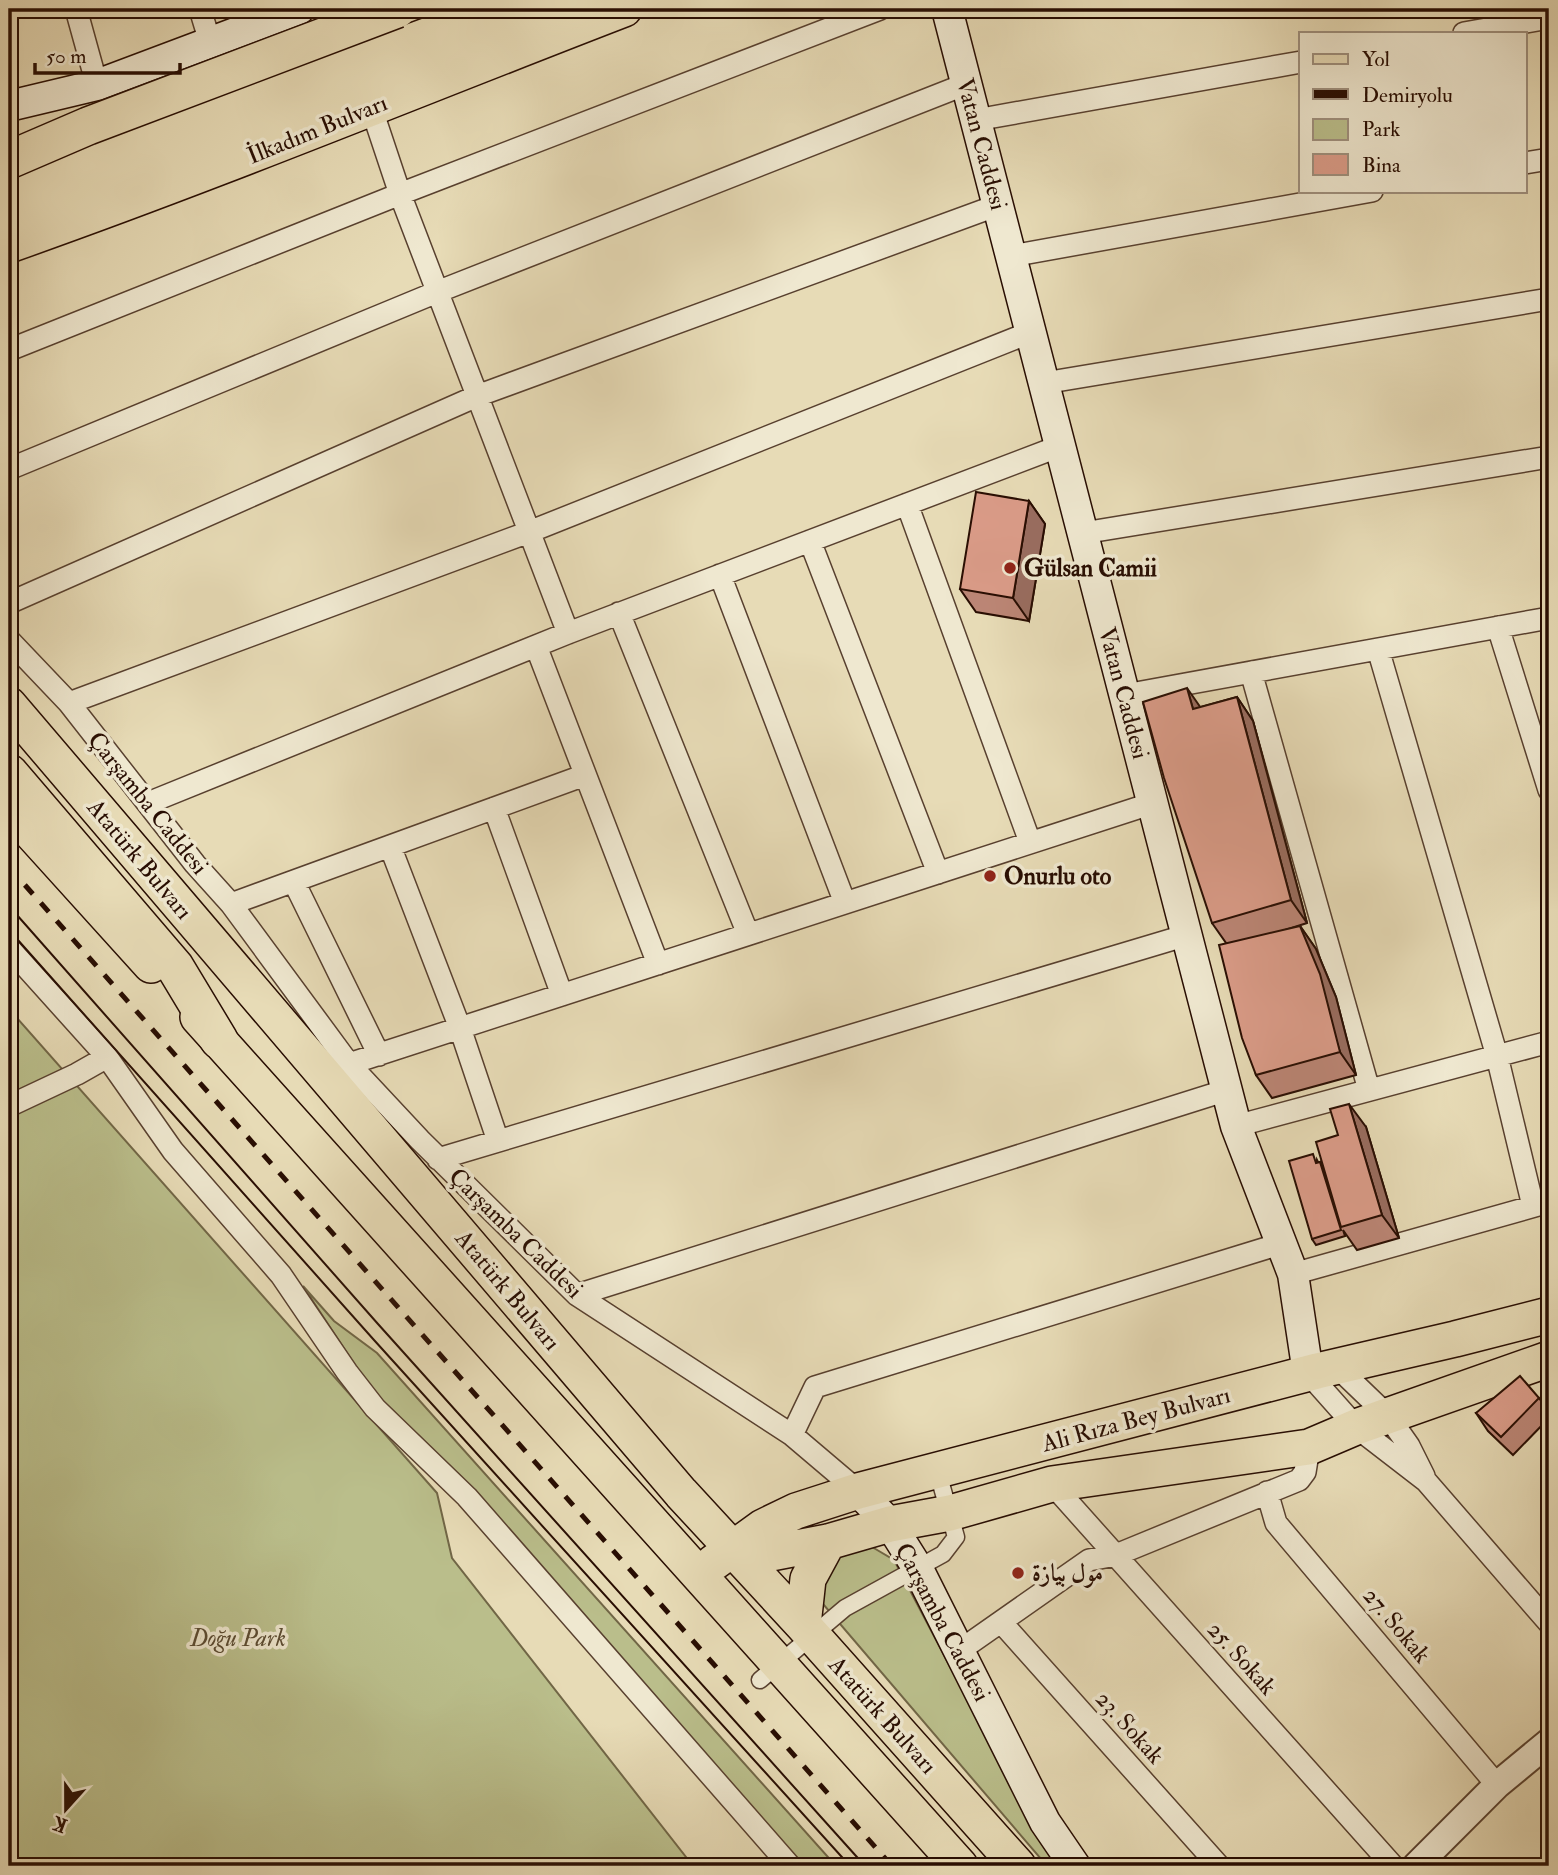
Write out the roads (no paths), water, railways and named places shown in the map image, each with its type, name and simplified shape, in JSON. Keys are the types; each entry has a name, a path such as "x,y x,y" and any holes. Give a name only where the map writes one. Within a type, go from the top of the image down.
{"highway":[{"path":"9,160 88,126 397,9"},
{"name":"İlkadım Bulvarı","path":"9,185 57,174 502,9"},
{"name":"İlkadım Bulvarı","path":"14,241 40,214 573,9"},
{"path":"9,773 175,967 219,1040"}],"main road":[{"path":"9,106 97,85 298,9"},
{"path":"9,153 388,44 467,9"},
{"name":"İlkadım Bulvarı","path":"14,241 317,131 371,107 624,9"},
{"name":"Vatan Caddesi","path":"947,9 1236,1126 1283,1243 1322,1370"},
{"name":"Atatürk Bulvarı","path":"9,705 681,1493 808,1630 1018,1866"},
{"name":"Atatürk Bulvarı","path":"9,808 698,1573 770,1672 960,1866"},
{"name":"Ali Rıza Bey Bulvarı","path":"698,1573 763,1527 796,1511 936,1464 1549,1315"},
{"name":"Ali Rıza Bey Bulvarı","path":"732,1550 771,1553 828,1542 890,1524 950,1513 1052,1484 1309,1447 1356,1427 1549,1360"},
{"name":"Çarşamba Caddesi","path":"858,1491 890,1524 917,1567 1045,1822 1075,1866"},
{"path":"808,1630 808,1579 828,1542"}],"street":[{"path":"76,9 97,85"},
{"path":"200,9 210,42"},
{"path":"9,350 400,194 880,9"},
{"path":"1470,32 1549,18"},
{"path":"976,120 1299,62"},
{"path":"9,469 437,292 967,84"},
{"path":"371,107 400,194 568,633"},
{"path":"1526,163 1549,159"},
{"path":"1011,256 1366,192"},
{"path":"9,603 477,396 998,205"},
{"path":"1044,383 1549,299"},
{"path":"69,703 529,532 1031,332"},
{"path":"148,803 619,613 1060,446"},
{"path":"1083,533 1549,457"},
{"path":"907,504 1030,842"},
{"path":"810,541 938,873"},
{"path":"720,575 845,903"},
{"path":"619,613 748,934"},
{"path":"1125,695 1549,618"},
{"path":"1498,627 1549,790"},
{"name":"Çarşamba Caddesi","path":"9,640 69,703 195,864 231,904 349,1064 438,1159 577,1294 792,1435 858,1491"},
{"path":"536,646 658,964"},
{"path":"1295,1283 1541,1204 1378,649"},
{"path":"1251,672 1369,1090"},
{"path":"231,904 585,775"},
{"path":"349,1064 1153,803"},
{"path":"494,808 562,995"},
{"path":"390,846 460,1028 498,1141"},
{"path":"294,882 379,1055"},
{"path":"438,1159 1187,935"},
{"path":"9,948 107,1057 173,1151 281,1275 375,1408 467,1497 790,1866"},
{"path":"1236,1126 1549,1042"},
{"path":"9,1106 107,1057"},
{"path":"577,1294 1227,1090"},
{"path":"792,1435 815,1387 1283,1243"},
{"path":"1322,1370 1388,1416 1409,1446 1426,1481"},
{"path":"1322,1370 1356,1427 1426,1481 1549,1623"},
{"path":"959,1651 1090,1560 1116,1555 1299,1480 1305,1472 1309,1447"},
{"path":"770,1672 808,1630 943,1554 956,1537 936,1464"},
{"name":"25. Sokak","path":"1052,1484 1393,1866"},
{"name":"27. Sokak","path":"1267,1492 1276,1523 1497,1785"},
{"name":"23. Sokak","path":"1002,1623 1219,1866"},
{"path":"1416,1866 1497,1785 1549,1742"}],"tram line":[{"path":"9,906 378,1324 865,1866"},
{"path":"9,930 374,1340 850,1866"}],"railway":[{"path":"9,867 892,1866"}],"place":[{"name":"Gülsan Camii","path":"1010,568"},
{"name":"Onurlu oto","path":"990,876"},
{"name":"مول بيازة","path":"1018,1573"}],"park label":[{"name":"Doğu Park","path":"238,1638"}]}
